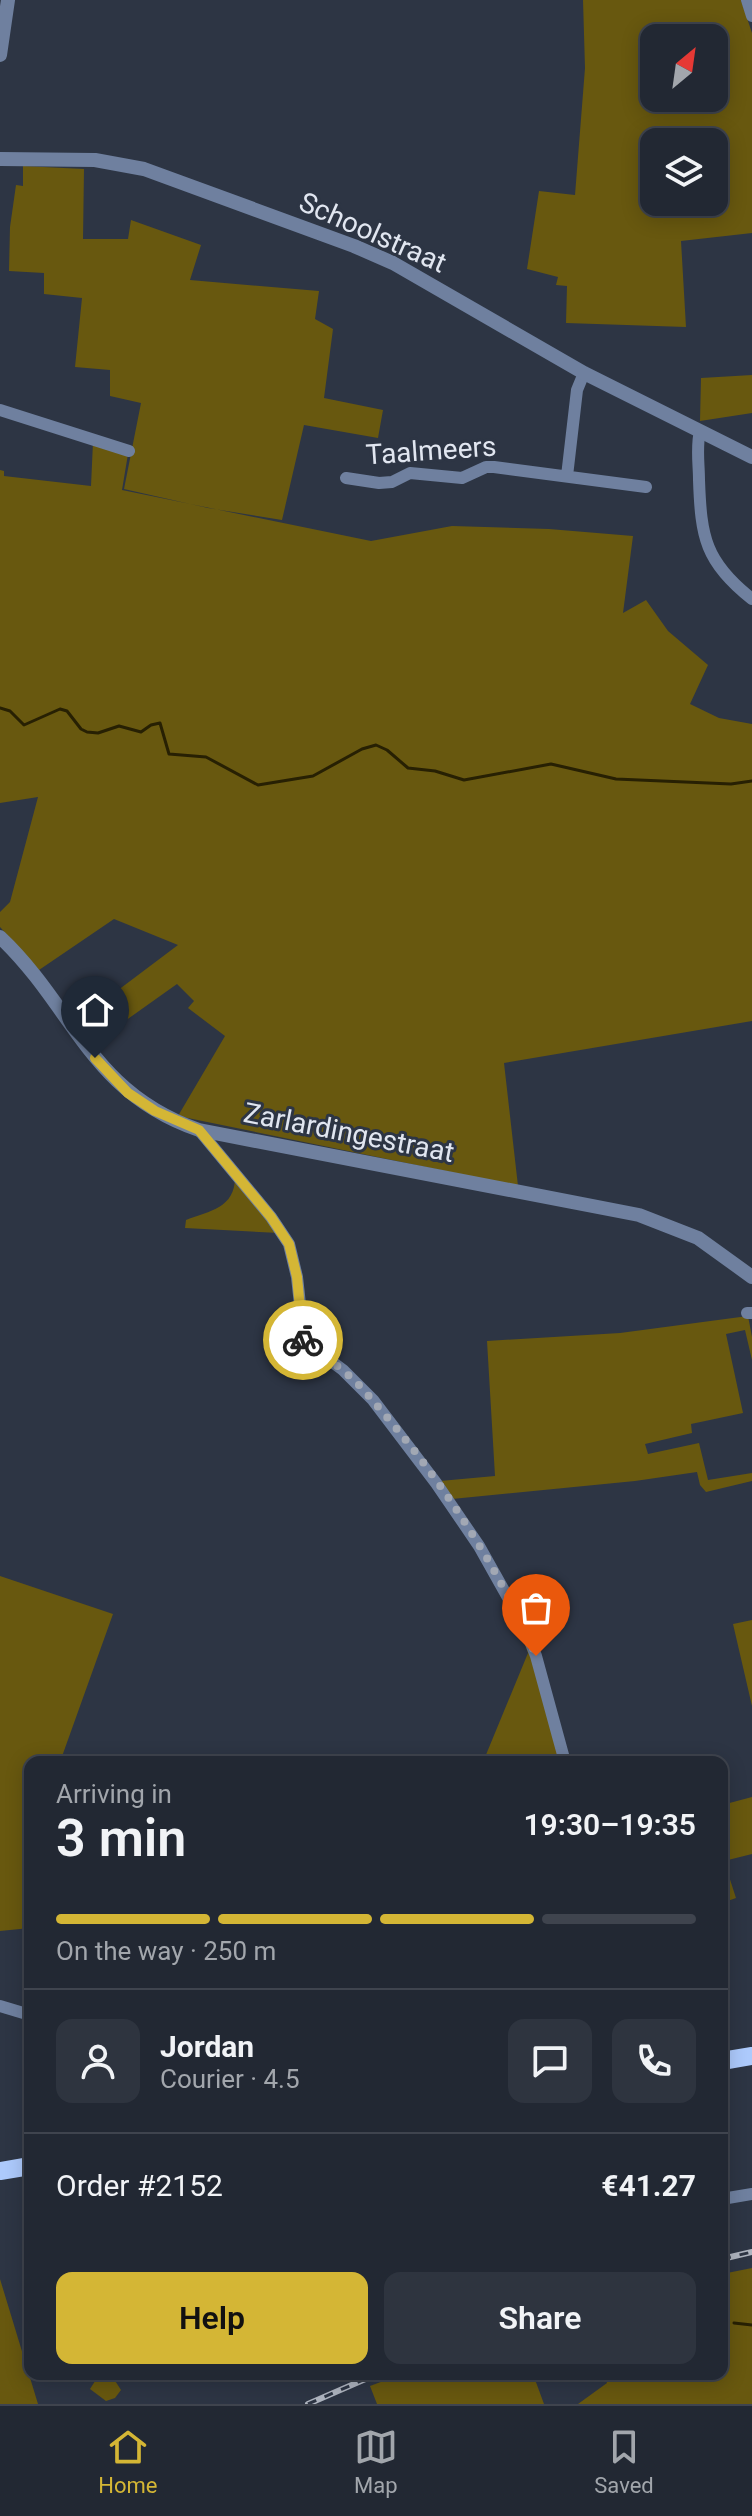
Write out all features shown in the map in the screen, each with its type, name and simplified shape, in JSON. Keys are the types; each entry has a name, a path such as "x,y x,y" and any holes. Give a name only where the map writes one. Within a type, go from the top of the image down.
{"main road":[{"path":"728,2060 752,2056"},
{"path":"0,2171 24,2167"}],"street":[{"path":"0,55 8,0"},
{"path":"747,0 752,16"},
{"name":"Schoolstraat","path":"0,159 95,160 131,166 171,178 393,263 584,373 752,457"},
{"path":"567,476 577,390 584,373"},
{"path":"0,410 129,451"},
{"path":"700,431 704,538 721,569 752,599"},
{"name":"Taalmeers","path":"346,478 379,483 392,482 410,473 462,478 486,467 494,467 646,487"},
{"name":"Zarlardingestraat","path":"0,937 29,968 85,1046 128,1093 155,1111 199,1130 639,1215 698,1238 752,1277"},
{"path":"199,1130 271,1217 289,1244 297,1277 304,1341 343,1370 373,1400 479,1546 525,1628 536,1656 563,1756"},
{"path":"0,2006 24,2013"},
{"path":"728,2198 752,2194"}],"shaded area":[{"path":"583,0 741,0 752,33 752,233 681,241 686,327 566,323 567,286 556,285 558,277 527,269 539,191 575,195 585,68"},
{"path":"23,166 84,169 83,239 128,239 131,220 201,245 190,280 319,291 315,319 333,329 324,398 383,410 378,438 304,425 282,520 208,508 124,489 141,403 110,396 110,370 75,367 82,298 44,294 44,273 9,271 10,227 16,185 23,186"},
{"path":"752,375 752,413 700,421 701,378"},
{"path":"93,442 128,454 122,490 371,541 452,526 633,536 623,613 646,600 668,631 708,665 690,704 719,718 752,724 752,1021 504,1063 518,1186 178,1116 225,1036 188,1008 194,1001 177,984 94,1043 77,1021 178,945 114,919 39,970 0,927 0,912 10,902 38,797 0,803 0,470 4,471 4,476 91,486"},
{"path":"235,1177 279,1233 185,1228 186,1220 212,1211 226,1202 231,1196"},
{"path":"748,1316 752,1360 745,1330 726,1334 743,1413 691,1424 692,1433 645,1444 648,1454 699,1443 708,1480 752,1473 752,1481 706,1492 700,1485 697,1472 452,1499 440,1481 495,1476 487,1341 620,1333"},
{"path":"0,1576 113,1614 62,1756 24,1756 24,1929 0,1931"},
{"path":"752,1620 752,1706 733,1624"},
{"path":"525,1631 561,1756 485,1756 528,1653 520,1632"},
{"path":"752,1797 752,1854 728,1860 728,1803"},
{"path":"728,1873 736,1898 728,1901"},
{"path":"752,2268 752,2404 578,2404 607,2383 606,2380 728,2380 728,2273"},
{"path":"0,2279 24,2358 24,2380 31,2380 38,2404 0,2404"},
{"path":"96,2380 115,2380 121,2390 115,2398 106,2401 90,2389"},
{"path":"386,2380 535,2380 544,2404 377,2404 370,2386"}],"waterway":[{"path":"0,708 10,711 24,725 60,709 67,711 87,732 98,733 119,726 141,732 160,723 169,754 206,757 258,785 313,776 362,749 376,745 408,768 435,771 464,780 551,764 616,779 731,784 752,781"},
{"path":"734,2323 752,2325"}],"railway":[{"path":"728,2258 752,2252"},
{"path":"308,2404 363,2380"}],"way so far":[{"path":"303,1340 359,1385 426,1468 479,1546 525,1628 536,1656"}],"route":[{"path":"95,1058 128,1093 176,1122 199,1130 271,1217 289,1244 297,1277 303,1340"}]}
